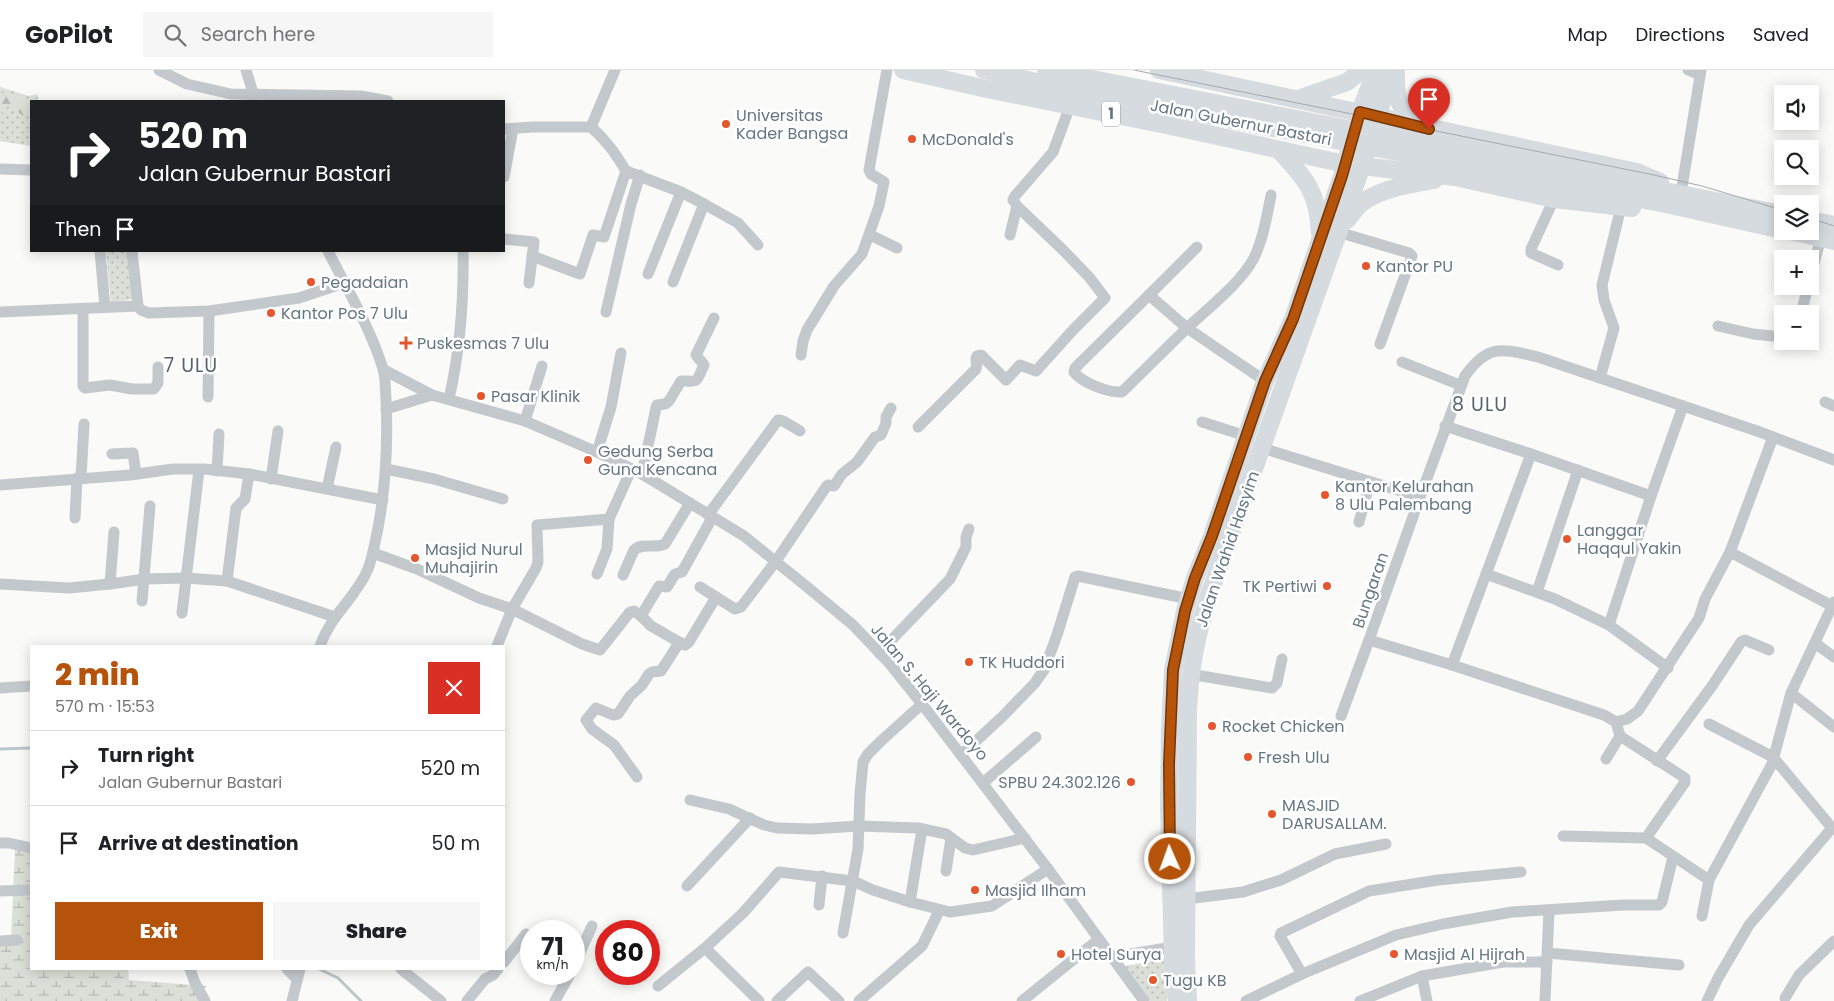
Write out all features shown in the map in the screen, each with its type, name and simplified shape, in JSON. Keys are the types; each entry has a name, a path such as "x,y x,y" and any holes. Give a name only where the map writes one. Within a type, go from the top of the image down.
{"highway":[{"name":"1","path":"903,70 1354,165"},
{"name":"Jalan Gubernur Bastari","path":"984,70 1044,77 1674,197 1774,213"},
{"name":"Jalan Gubernur Bastari","path":"1159,70 1183,72 1429,129 1465,134 1637,172 1654,179 1674,197 1774,228"},
{"path":"1298,100 1347,82 1362,70"},
{"name":"Jalan Wahid Hasyim","path":"1177,1001 1180,946 1186,899 1188,710 1190,674 1196,638 1208,598 1338,231 1354,165 1360,112 1376,70"},
{"name":"Jalan Wahid Hasyim","path":"1188,1001 1180,946 1169,806 1173,670 1189,599 1265,381 1293,319 1320,243 1378,116 1392,70"},
{"path":"1396,70 1397,97 1404,110 1420,120 1465,134"},
{"path":"1248,143 1265,126 1270,118 1271,107 1269,99 1263,92"},
{"path":"1417,173 1412,150 1415,142 1429,129"},
{"path":"1279,150 1306,182 1314,197 1319,213 1320,243"},
{"name":"Jalan Gubernur Bastari","path":"1354,165 1454,177 1554,199 1621,207 1646,209 1674,197"},
{"path":"1338,231 1362,203 1376,195 1397,188 1454,177"},
{"path":"1819,222 1834,225"}],"street":[{"path":"159,70 186,84 255,98 361,98 379,100"},
{"path":"246,70 255,98"},
{"path":"594,120 615,70"},
{"path":"801,355 803,341 811,324 837,280 860,256 880,206 884,183 871,174 869,170 887,70"},
{"path":"1674,197 1700,72 1688,70"},
{"path":"918,427 976,369 975,360 977,356 981,355 1006,380 1020,365 1036,370 1105,298 1076,263 1013,200 1053,152 1070,106"},
{"path":"505,165 508,129 594,120"},
{"path":"594,120 626,171 681,192 738,223 758,246"},
{"path":"0,169 30,170"},
{"path":"532,256 580,274 593,235 604,237 626,171"},
{"path":"606,312 631,204 640,175"},
{"path":"648,274 681,192"},
{"path":"1197,247 1075,368 1074,372 1078,377 1097,387 1120,393 1240,277 1253,259 1261,238 1271,195"},
{"path":"1554,199 1531,253 1558,265"},
{"path":"674,282 704,204"},
{"path":"1010,235 1017,206"},
{"path":"1600,378 1614,328 1604,300 1602,285 1621,207"},
{"path":"1338,231 1409,253 1412,256 1380,344"},
{"path":"870,235 897,248"},
{"path":"505,239 534,242 529,283"},
{"path":"1819,259 1828,240"},
{"path":"100,252 105,307"},
{"path":"132,252 138,306 141,310 149,313 209,311 299,298 344,283"},
{"path":"320,645 330,625 360,584 373,554 383,500 386,469 384,370 361,316 328,252"},
{"path":"449,399 458,356 462,321 464,289 462,252"},
{"path":"1149,295 1187,328 1265,381"},
{"path":"0,312 138,306"},
{"path":"85,309 83,386 85,388 110,384 132,389 154,390 158,384 158,367"},
{"path":"208,397 209,311"},
{"path":"597,574 607,549 609,519 636,472 657,405 665,404 668,401 681,381 697,381 704,365 696,355 714,318"},
{"path":"1718,326 1753,334 1774,336"},
{"name":"Bungaran","path":"1616,722 1604,715 1369,640 1460,385 1476,361 1485,354 1503,350 1538,357 1773,437 1834,460"},
{"path":"597,452 611,407 621,353"},
{"path":"1402,362 1460,385"},
{"path":"525,421 542,366"},
{"name":"Jalan S. Haji Wardoyo","path":"384,370 432,394 525,421 597,452 690,503 744,536 776,561 853,625 922,704 984,783 1144,1001"},
{"path":"386,409 432,394"},
{"path":"1609,625 1682,406"},
{"path":"700,587 735,609 739,609 776,561 826,487 828,485 834,486 842,474 857,462 875,437 881,435 886,423 886,417 891,408"},
{"path":"642,616 657,588 661,586 667,587 675,574 683,571 710,516 778,420 800,431"},
{"path":"1202,422 1246,436"},
{"path":"75,518 84,424"},
{"path":"1445,426 1651,496"},
{"path":"271,479 278,431"},
{"path":"217,471 219,434"},
{"path":"1646,838 1686,780 1620,736 1616,722 1633,716 1668,668 1695,626 1705,599 1730,552 1773,437"},
{"path":"327,489 336,447"},
{"path":"1262,448 1420,497"},
{"path":"112,454 133,453 136,474"},
{"path":"1452,665 1531,454"},
{"path":"386,469 434,479 503,499"},
{"path":"0,485 173,470 198,470 248,474 383,500"},
{"path":"182,613 198,470"},
{"path":"1536,592 1578,470"},
{"path":"227,581 236,508 245,499 248,474"},
{"path":"1359,522 1370,482"},
{"path":"623,574 637,547 641,545 660,546 665,544 690,503"},
{"path":"142,601 150,506"},
{"path":"498,645 512,609 536,568 537,525 609,519"},
{"path":"879,653 950,579 966,548 966,537 969,529"},
{"path":"110,584 114,532"},
{"path":"1702,916 1708,880 1772,764 1792,692 1833,604 1730,552"},
{"path":"373,554 417,569 479,598 512,609 598,650 602,649 630,612 634,611 642,616 651,626 679,642 688,644 716,597"},
{"path":"1486,574 1555,599 1609,625 1668,668"},
{"path":"962,754 1003,716 1034,684 1044,670 1075,576 1189,599"},
{"path":"0,584 69,588 145,579 186,578 227,581 330,625"},
{"path":"1341,716 1369,640"},
{"path":"1657,760 1712,686 1741,642 1744,640 1769,650"},
{"path":"637,777 614,745 588,725 586,717 598,708 616,716 649,674 661,671 679,642"},
{"path":"1815,643 1834,657"},
{"path":"1190,674 1272,688 1277,683 1282,659"},
{"path":"0,688 30,686"},
{"path":"1792,692 1834,727"},
{"path":"843,933 858,849 860,794 865,758 922,704"},
{"path":"1707,1001 1749,925 1833,827 1773,757 1709,724"},
{"path":"1606,759 1620,736"},
{"path":"984,783 1036,737"},
{"path":"690,800 729,809 764,825 790,829 859,826 922,829 946,834 965,848 973,850 1025,838"},
{"path":"687,886 750,818"},
{"path":"910,902 922,829"},
{"path":"1563,836 1646,838 1708,880"},
{"path":"946,871 951,838"},
{"path":"0,843 30,848"},
{"path":"1186,899 1243,892 1281,880 1335,854 1386,844"},
{"path":"1246,1001 1302,974 1396,935 1443,924 1512,912 1623,905 1659,905 1662,902 1674,857"},
{"path":"658,986 705,948 742,913 779,872 853,881 910,902 950,912 992,906 1048,869"},
{"path":"1302,974 1280,934 1361,894 1379,889 1438,880 1521,872"},
{"path":"818,905 822,876"},
{"path":"0,891 30,890"},
{"path":"859,1001 922,946 939,910"},
{"path":"1545,1001 1549,910"},
{"path":"585,942 592,926"},
{"path":"1022,1001 1099,939"},
{"path":"0,941 17,940"},
{"path":"1785,998 1799,975 1834,940"},
{"path":"505,961 520,942"},
{"path":"1112,958 1180,946"},
{"path":"705,948 759,1001"},
{"path":"1360,1001 1422,976 1504,962 1548,957 1679,965"},
{"path":"190,970 205,1001"},
{"path":"402,970 441,1001"},
{"path":"467,1001 485,979 493,975 497,970"},
{"path":"777,1001 808,972 839,1001"},
{"path":"292,1001 299,974"},
{"path":"1422,976 1427,1001"},
{"path":"555,1001 564,985"}],"green space":[{"path":"0,87 29,96 37,94 39,100 30,100 30,146 0,141"},
{"path":"0,93 9,93 30,100 30,117 22,115 8,104 5,113 0,112"},
{"path":"106,252 128,252 134,299 111,303"},
{"path":"15,849 30,853 30,970 128,970 129,980 206,986 201,1001 0,1001 0,940 11,939"},
{"path":"1170,958 1167,1001 1150,1001 1125,966"}],"waterway":[{"path":"0,749 30,748"},
{"path":"321,970 338,978 361,1001"}],"tram line":[{"path":"1134,70 1654,175 1702,186 1774,208"},
{"path":"1819,221 1834,226"}],"place":[{"name":"Universitas Kader Bangsa","path":"726,124"},
{"name":"McDonald's","path":"912,139"},
{"name":"Kantor PU","path":"1366,266"},
{"name":"Pegadaian","path":"311,282"},
{"name":"Kantor Pos 7 Ulu","path":"271,313"},
{"name":"Puskesmas 7 Ulu","path":"406,343"},
{"name":"Pasar Klinik","path":"481,396"},
{"name":"Gedung Serba Guna Kencana","path":"588,460"},
{"name":"Kantor Kelurahan 8 Ulu Palembang","path":"1325,495"},
{"name":"Langgar Haqqul Yakin","path":"1567,539"},
{"name":"Masjid Nurul Muhajirin","path":"415,558"},
{"name":"TK Pertiwi","path":"1327,586"},
{"name":"TK Huddori","path":"969,662"},
{"name":"Rocket Chicken","path":"1212,726"},
{"name":"Fresh Ulu","path":"1248,757"},
{"name":"SPBU 24.302.126","path":"1131,782"},
{"name":"MASJID DARUSALLAM.","path":"1272,814"},
{"name":"Masjid Ilham","path":"975,890"},
{"name":"Hotel Surya","path":"1061,954"},
{"name":"Masjid Al Hijrah","path":"1394,954"},
{"name":"Tugu KB","path":"1153,980"}],"district":[{"name":"7 ULU","path":"191,365"},
{"name":"8 ULU","path":"1480,404"}],"route":[{"path":"1170,859 1169,764 1173,670 1185,611 1265,381 1293,319 1320,243 1360,112 1429,129"}]}
